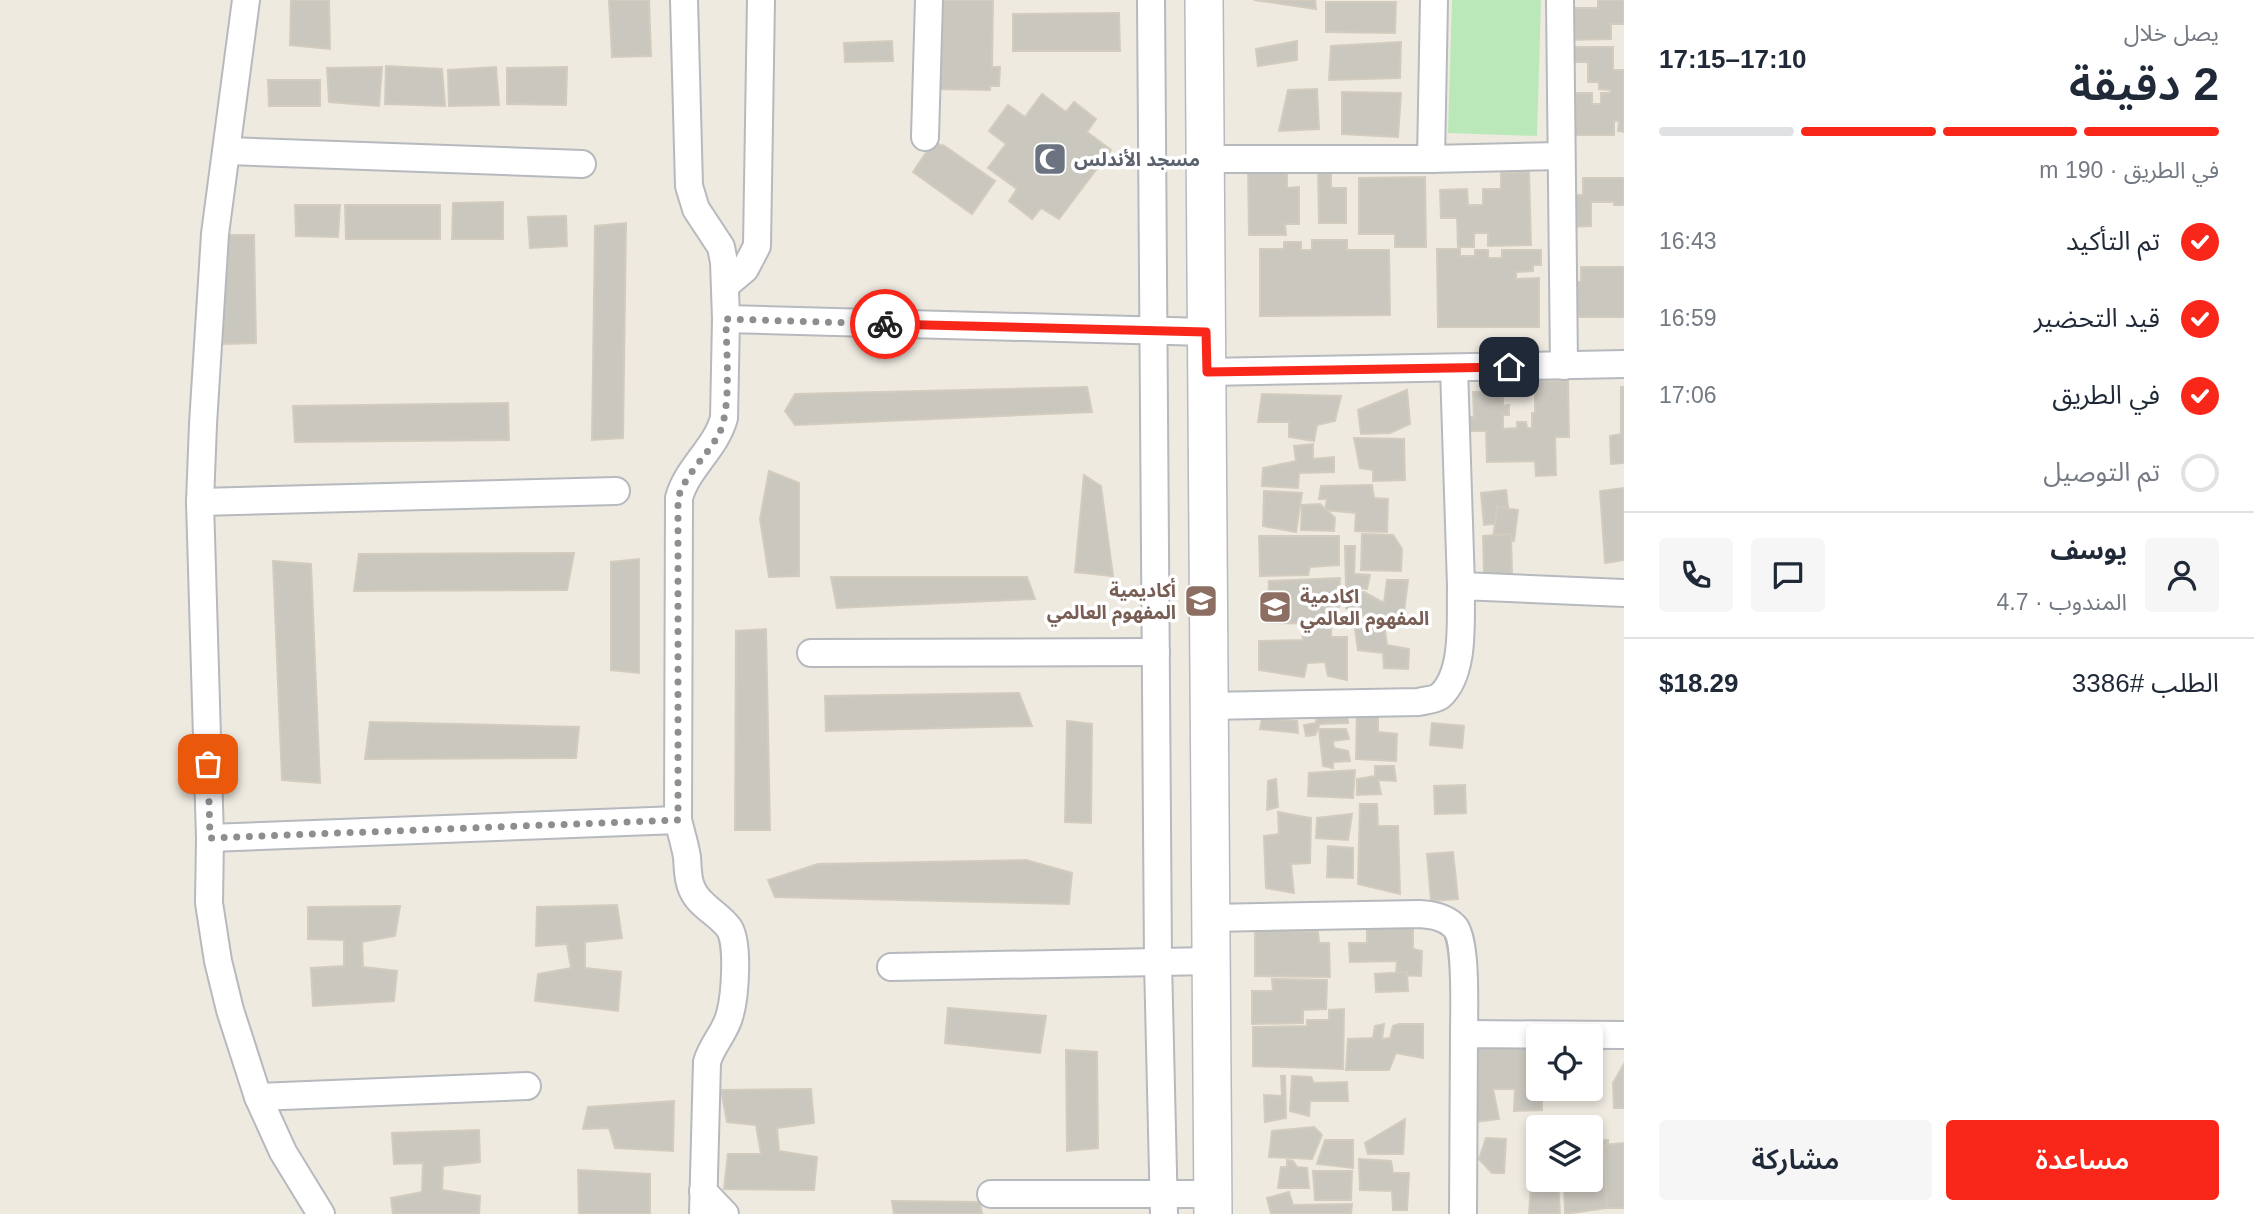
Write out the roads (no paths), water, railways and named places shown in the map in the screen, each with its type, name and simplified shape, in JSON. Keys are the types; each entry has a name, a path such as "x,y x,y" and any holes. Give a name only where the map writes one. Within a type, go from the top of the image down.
{"main road":[{"path":"1204,0 1213,1204"}],"street":[{"path":"246,0 215,234 200,502 210,838 209,904 218,961 230,1010 258,1097 283,1152 321,1214"},
{"path":"684,0 689,186 696,209 721,247 726,285 726,319 724,418 718,436 682,486 678,498 678,820 691,888 701,902 728,927 734,943 731,1012 707,1062 703,1202 725,1214"},
{"path":"726,285 745,270 757,246 761,0"},
{"path":"925,137 929,0"},
{"path":"1151,0 1158,962 1163,1205"},
{"path":"1431,159 1434,0"},
{"path":"1560,0 1564,366"},
{"path":"227,151 582,164"},
{"path":"1205,159 1560,156"},
{"path":"726,319 1206,332"},
{"path":"1207,372 1624,364"},
{"path":"1209,706 1419,702 1438,697 1453,679 1458,659 1461,586 1454,368"},
{"path":"200,502 616,491"},
{"path":"1461,586 1624,593"},
{"path":"811,653 1156,652"},
{"path":"210,838 678,820"},
{"path":"1210,918 1419,914 1440,916 1456,927 1462,944 1463,1214"},
{"path":"891,967 1211,961"},
{"path":"1464,1034 1624,1035"},
{"path":"258,1097 527,1086"},
{"path":"991,1195 1069,1205 1213,1204"}],"place":[{"name":"مسجد الأندلس","path":"1050,159"},
{"name":"أكاديمية المفهوم العالمي","path":"1201,601"},
{"name":"اكادمية المفهوم العالمي","path":"1275,607"}]}
